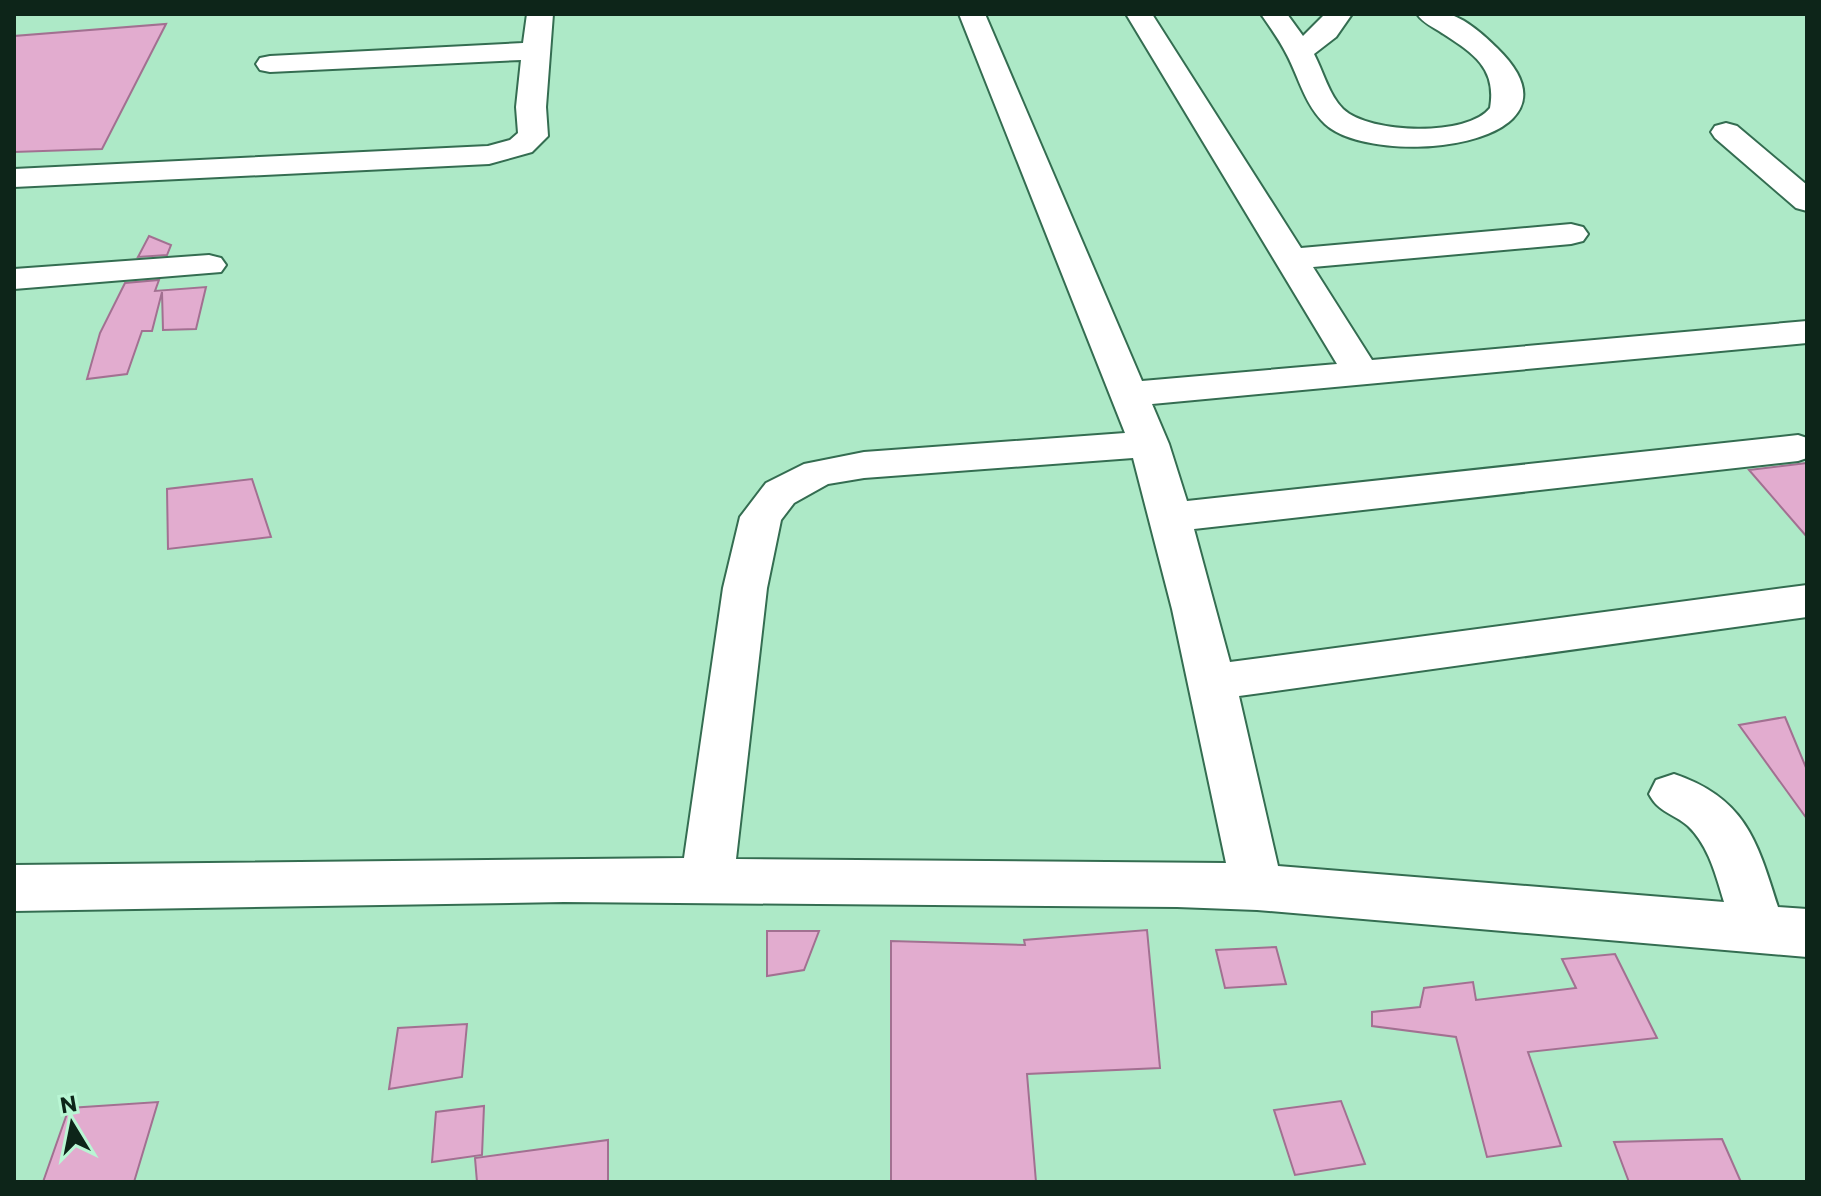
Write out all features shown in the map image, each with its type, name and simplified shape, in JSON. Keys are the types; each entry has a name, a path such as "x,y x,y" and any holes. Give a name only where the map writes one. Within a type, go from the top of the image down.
{"street":[{"path":"14,178 417,160 500,153 521,146 533,136 531,107 540,14"},
{"path":"972,14 1149,444 1172,517 1213,682 1257,887"},
{"path":"1139,14 1360,371"},
{"path":"1274,14 1299,52 1324,107 1342,122 1363,132 1395,136 1448,137 1482,128 1497,118 1507,101 1506,78 1484,51 1430,14"},
{"path":"1299,52 1326,31 1339,14"},
{"path":"270,64 536,51"},
{"path":"1726,132 1807,201"},
{"path":"1292,259 1571,234"},
{"path":"14,279 209,265"},
{"path":"1129,394 1807,332"},
{"path":"707,881 745,588 761,517 780,493 818,473 864,465 1149,444"},
{"path":"1172,517 1798,448"},
{"path":"1213,682 1807,601"},
{"path":"1674,794 1706,811 1719,825 1738,867 1782,930"},
{"path":"14,888 707,881 1257,887 1782,930"}],"building":[{"path":"166,24 102,149 14,152 14,36"},
{"path":"149,236 171,245 167,255 138,257"},
{"path":"159,280 155,291 206,287 196,329 163,330 162,292 152,331 142,331 127,374 87,379 100,333 125,283"},
{"path":"1807,463 1807,537 1749,470"},
{"path":"252,479 271,537 168,549 167,489"},
{"path":"1785,717 1807,770 1807,819 1739,725"},
{"path":"1147,930 1160,1068 1027,1074 1036,1182 891,1182 891,941 1025,945 1024,940"},
{"path":"767,931 819,931 804,970 767,976"},
{"path":"1276,947 1286,984 1225,988 1216,950"},
{"path":"1615,954 1657,1038 1528,1052 1561,1146 1487,1157 1456,1037 1372,1026 1372,1012 1420,1007 1424,988 1473,982 1476,1000 1576,988 1562,959"},
{"path":"467,1024 462,1077 389,1089 398,1028"},
{"path":"1341,1101 1365,1164 1295,1175 1274,1110"},
{"path":"158,1102 134,1182 43,1182 69,1108"},
{"path":"484,1106 482,1155 432,1162 436,1112"},
{"path":"1722,1139 1741,1182 1629,1182 1614,1142"},
{"path":"608,1140 608,1182 477,1182 475,1158"}]}
